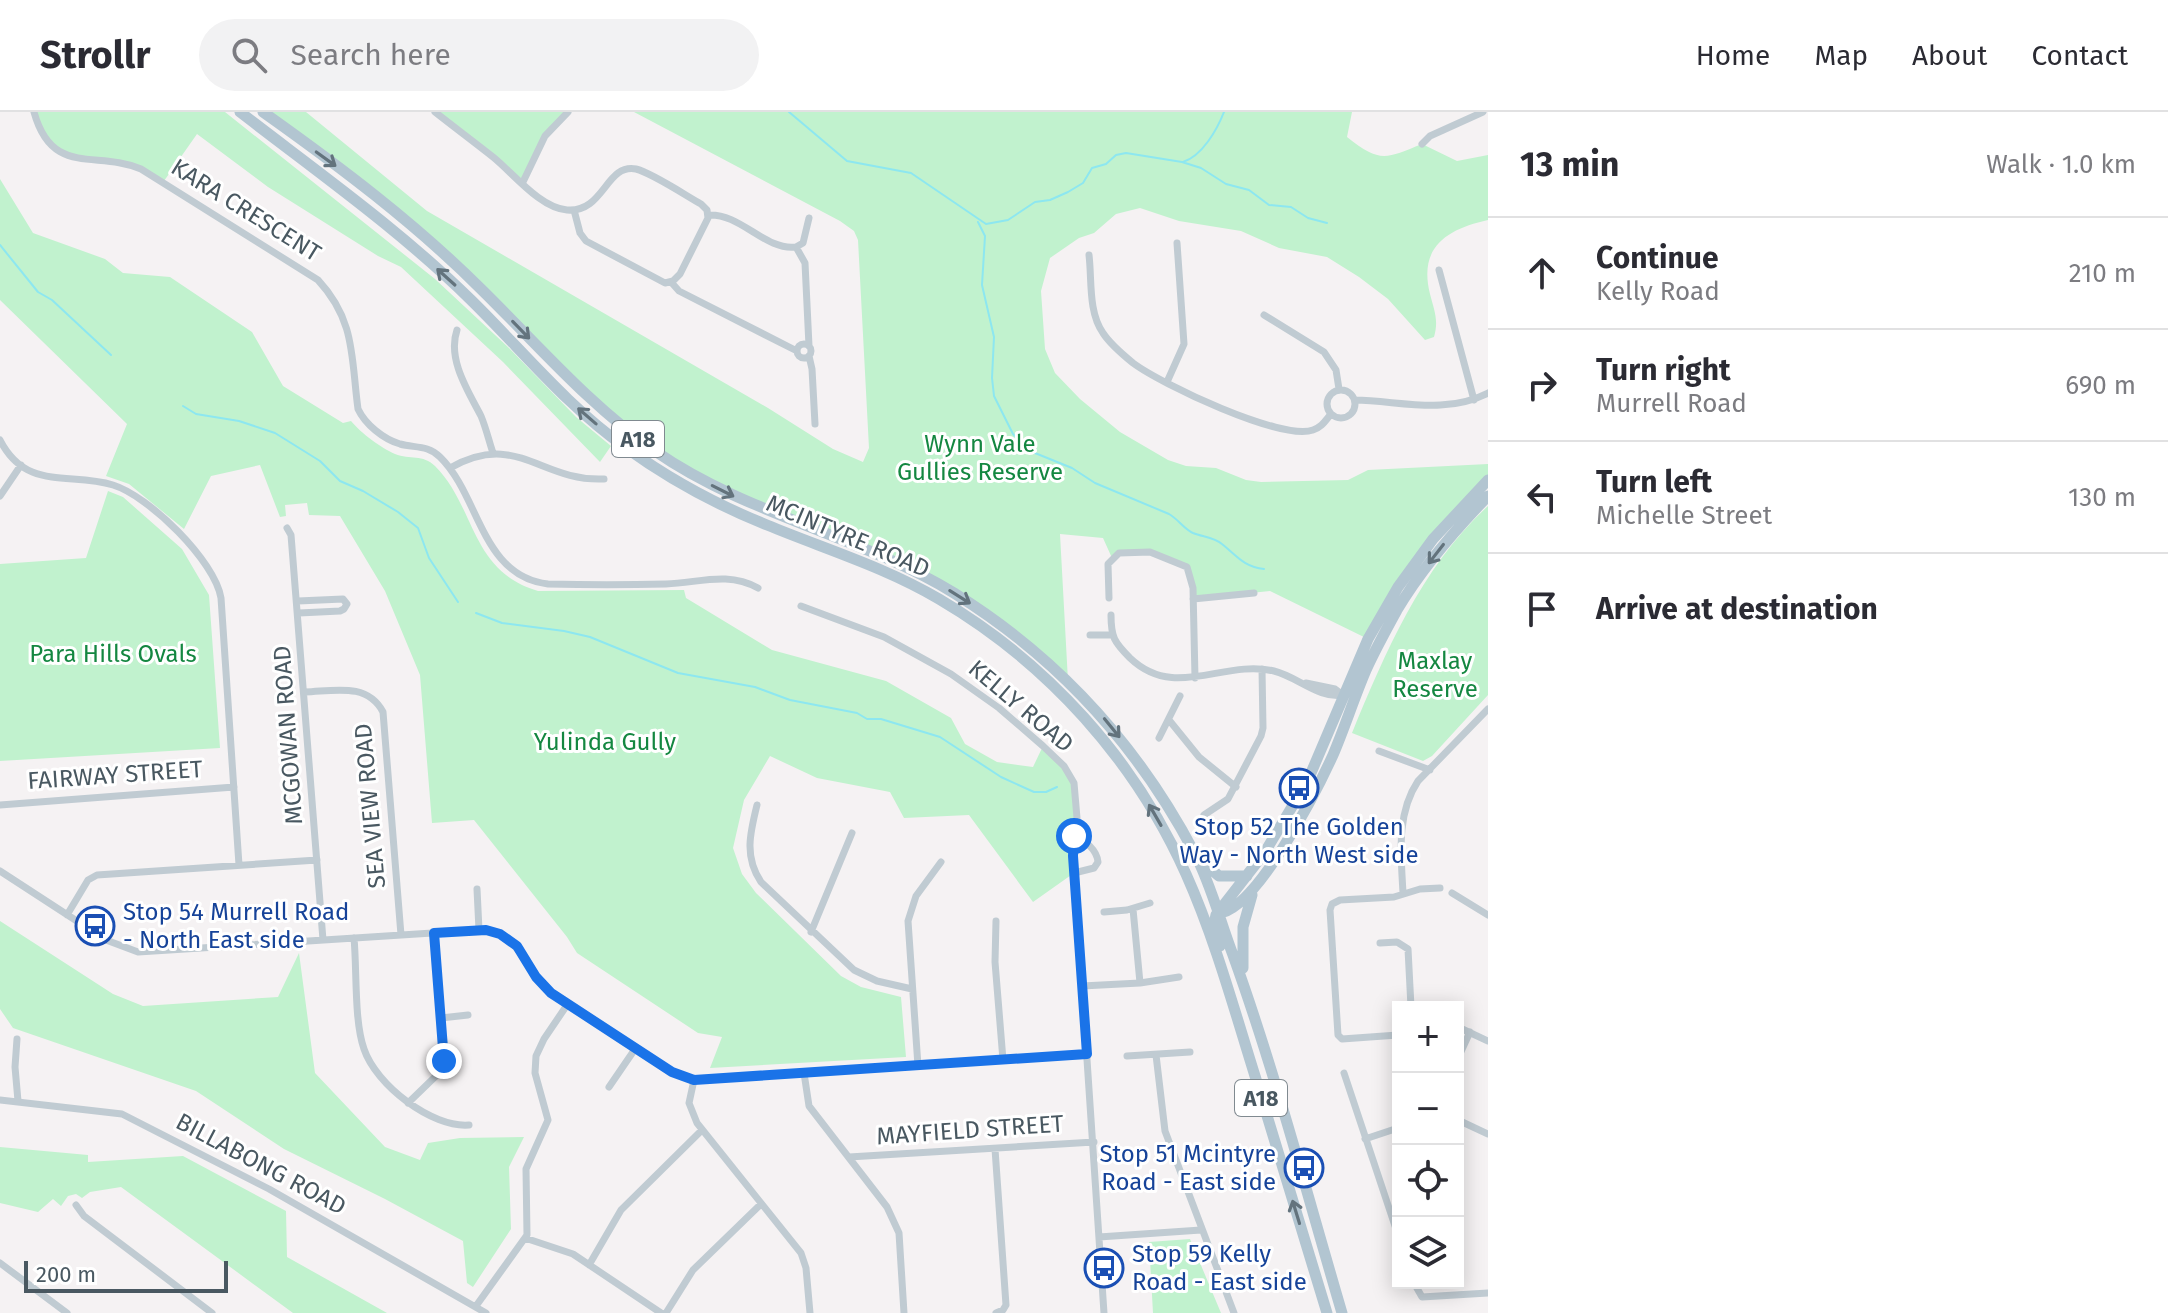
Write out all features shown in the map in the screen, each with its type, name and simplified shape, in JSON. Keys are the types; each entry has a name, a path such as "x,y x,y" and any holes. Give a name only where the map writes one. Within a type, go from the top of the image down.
{"main road":[{"path":"241,113 262,112 267,133"},
{"name":"MCINTYRE ROAD","path":"262,112 372,193 420,234 481,289 583,394 659,454 744,501 868,550 924,576 982,612 1032,649 1079,691 1146,773 1196,855 1248,996 1342,1313"},
{"name":"MCINTYRE ROAD","path":"241,113 389,226 471,299 572,403 625,447 722,505 865,562 954,608 1030,664 1086,719 1123,765 1154,813 1190,884 1234,1008 1327,1313"},
{"path":"1234,1008 1232,985 1215,928 1218,913 1275,837 1308,780 1368,639 1398,587 1453,516 1488,480"},
{"path":"1218,913 1235,908 1255,887 1308,804 1382,637 1423,572 1488,496"},
{"path":"1343,695 1361,683"},
{"path":"1343,695 1348,717"},
{"path":"1196,855 1219,876 1247,876"},
{"path":"1190,884 1218,913"},
{"path":"1248,996 1241,945 1244,919 1255,887"}],"street":[{"name":"KARA CRESCENT","path":"34,112 47,140 65,154 86,161 117,162 141,169 318,280 334,300 349,332 358,409 362,417 394,442 432,450 450,468 464,490 479,526 503,561 528,579 548,584 653,584 725,578 745,581 758,588"},
{"path":"435,112 497,160 522,184 561,210 590,205 598,200 615,176 631,169 701,204 708,215 707,225 680,274 671,282 660,282 586,241 580,233 574,210"},
{"path":"522,184 545,136 568,112"},
{"path":"1422,144 1430,136 1483,112"},
{"path":"708,215 724,216 785,247 803,243 809,218"},
{"path":"1167,382 1184,344 1177,243"},
{"path":"796,247 805,263 815,424"},
{"path":"1089,255 1099,327 1134,364 1244,418 1290,432 1311,431 1322,426 1331,414"},
{"path":"1439,270 1474,400"},
{"path":"671,282 679,291 797,351 804,358 809,356"},
{"path":"1264,315 1324,352 1336,370 1339,389"},
{"path":"457,330 454,342 458,364 469,395 482,418 493,453"},
{"path":"797,351 802,345 809,346"},
{"path":"1339,389 1351,393 1355,400 1351,414 1341,418 1331,414 1326,404 1331,393 1339,389"},
{"path":"1355,400 1446,407 1488,393"},
{"path":"0,440 11,457 44,478 98,482 133,494 186,539 209,570 220,592 239,865"},
{"path":"450,468 472,457 493,453 517,455 562,474 604,479"},
{"path":"0,496 21,465"},
{"name":"MCGOWAN ROAD","path":"287,528 292,540 298,601 323,940"},
{"path":"1109,598 1108,564 1119,553 1150,552 1187,567 1192,580 1195,678"},
{"path":"1193,599 1254,593"},
{"path":"298,601 340,598 347,604 340,611 299,613"},
{"name":"KELLY ROAD","path":"801,606 875,633 951,674 1013,719 1060,762 1070,776 1075,790 1077,818 1074,873 1104,1313"},
{"path":"1111,615 1111,635 1121,649 1142,668 1163,676 1195,678 1262,669 1335,689 1343,695"},
{"path":"1090,635 1111,635"},
{"path":"1204,815 1228,799 1263,728 1262,669"},
{"name":"SEA VIEW ROAD","path":"305,692 360,690 375,700 383,712 401,935"},
{"path":"1159,738 1180,696"},
{"path":"1403,893 1402,826 1410,794 1488,709"},
{"path":"1169,720 1199,757 1236,787"},
{"path":"1379,751 1430,770"},
{"name":"FAIRWAY STREET","path":"0,805 234,787"},
{"path":"757,805 750,839 752,866 764,886 854,970 877,981 912,989"},
{"path":"1351,824 1402,826"},
{"path":"811,932 852,833"},
{"path":"1074,836 1094,851 1098,862 1094,868 1074,873"},
{"path":"67,915 88,880 97,875 317,860"},
{"path":"918,1066 908,917 918,891 941,862"},
{"path":"0,871 116,945 138,952 493,931 512,941 540,982 567,1005 672,1072 694,1080 1087,1054"},
{"path":"1392,1036 1342,1039 1338,1035 1330,910 1332,904 1340,900 1394,897 1440,888"},
{"path":"477,889 479,930"},
{"path":"1452,893 1488,915"},
{"path":"1104,912 1133,909 1150,903"},
{"path":"1133,909 1140,983"},
{"path":"996,921 995,962 1003,1060"},
{"path":"408,1103 443,1066 434,933"},
{"path":"354,938 364,1049 377,1072 408,1103 456,1126 469,1125"},
{"path":"1380,943 1401,942 1408,949 1411,1001"},
{"path":"1082,986 1179,977"},
{"path":"476,1306 525,1238 528,1225 526,1169 548,1120 535,1073 536,1056 567,1005"},
{"path":"441,1018 468,1015"},
{"path":"1464,1030 1488,1041"},
{"path":"1464,1045 1470,1032"},
{"path":"17,1039 15,1067 18,1101"},
{"path":"609,1087 635,1049"},
{"path":"1127,1056 1190,1052"},
{"path":"1156,1055 1164,1127 1234,1313"},
{"path":"804,1073 809,1106 897,1224 904,1313"},
{"path":"1344,1073 1392,1218"},
{"path":"694,1080 689,1107 702,1130 803,1257 810,1313"},
{"name":"BILLABONG ROAD","path":"0,1100 122,1114 269,1189 486,1313"},
{"path":"1464,1123 1488,1134"},
{"path":"589,1265 621,1210 702,1130"},
{"path":"1365,1139 1392,1130"},
{"name":"MAYFIELD STREET","path":"849,1157 1094,1142"},
{"path":"995,1149 1006,1305 1002,1312"},
{"path":"525,1238 573,1254 663,1313 693,1270 761,1204"},
{"path":"76,1205 84,1216 212,1313"},
{"path":"1099,1237 1201,1230"},
{"path":"0,1263 67,1313"},
{"path":"1417,1289 1422,1297 1488,1293"}],"green space":[{"path":"34,112 225,112 435,279 509,348 576,417 611,446 600,462 503,362 401,267 378,256 268,187 197,134 164,181 141,169 73,157 47,140"},
{"name":"Wynn Vale Gullies Reserve","path":"263,112 306,112 427,211 768,408 833,449 863,462 869,448 858,240 854,231 634,112 1352,112 1347,137 1375,155 1391,155 1422,144 1457,161 1488,155 1488,220 1449,235 1440,242 1428,263 1427,277 1436,320 1434,337 1425,340 1388,299 1327,257 1279,248 1241,231 1179,221 1140,208 1116,214 1094,233 1079,238 1050,258 1041,291 1045,349 1055,373 1080,399 1120,432 1168,460 1186,466 1216,468 1246,480 1261,482 1348,480 1368,470 1488,464 1488,480 1453,516 1368,639 1270,591 1193,599 1192,580 1181,562 1132,551 1112,558 1103,538 1060,534 1068,681 950,591 771,513 638,440 455,264"},
{"path":"435,112 568,112 555,123 522,184"},
{"name":"Yulinda Gully","path":"0,179 33,233 105,259 123,273 170,277 252,332 283,386 343,423 351,421 390,451 430,462 448,482 486,553 499,569 516,582 538,591 684,590 686,598 772,650 886,681 951,718 965,744 997,762 1033,767 1043,746 1064,766 1075,790 1074,873 1033,902 969,815 904,818 890,792 817,778 770,756 744,800 733,848 742,874 756,893 841,976 861,987 901,997 906,1057 710,1068 722,1037 698,1033 577,953 474,820 432,823 420,675 385,591 340,516 309,515 307,503 285,505 286,516 280,517 260,465 211,476 184,529 129,484 106,476 127,424 0,300"},
{"name":"Para Hills Ovals","path":"108,491 123,497 182,549 209,595 220,748 0,761 0,564 86,558"},
{"name":"Maxlay Reserve","path":"1488,506 1488,695 1432,756 1423,761 1352,733 1392,642 1425,583 1465,530"},
{"path":"0,921 113,994 143,1006 278,997 299,953 315,1073 385,1147 420,1160 428,1143 460,1138 524,1137 509,1167 511,1229 473,1287 467,1283 463,1241 284,1149 196,1091 13,1028 0,1009"},
{"path":"0,1147 88,1155 88,1162 183,1156 286,1211 287,1257 387,1313 293,1313 121,1187 90,1192 82,1198 76,1194 68,1196 61,1206 53,1199 38,1212 0,1203"},
{"path":"1190,1239 1221,1313 1153,1313 1149,1242"}],"waterway":[{"path":"789,112 847,161 911,173 986,224 1008,220 1035,202 1050,200 1068,192 1083,183 1092,168 1126,153 1201,168 1226,184 1249,190 1269,205 1291,207 1308,218 1327,223"},
{"path":"1183,162 1202,148 1224,112"},
{"path":"978,222 985,236 982,285 994,337 994,396 1013,434 1030,451 1169,514 1190,531 1216,540 1246,563 1264,569"},
{"path":"0,245 38,292 52,300 111,355"},
{"path":"183,406 196,414 239,421 275,433 320,461 340,481 398,512 418,528 429,558 458,602"},
{"path":"476,613 502,623 590,637 678,673 755,687 790,700 857,713 867,719 881,719 940,737 1001,777 1034,792 1046,792 1057,787"}],"place":[{"name":"Stop 52 The Golden Way - North West side","path":"1299,788"},
{"name":"Stop 54 Murrell Road - North East side","path":"95,926"},
{"name":"Stop 51 Mcintyre Road - East side","path":"1304,1168"},
{"name":"Stop 59 Kelly Road - East side","path":"1104,1268"}],"route":[{"path":"444,1061 434,933 479,930 493,931 512,941 540,982 567,1005 672,1072 694,1080 1087,1054 1072,845 1074,836"}]}
